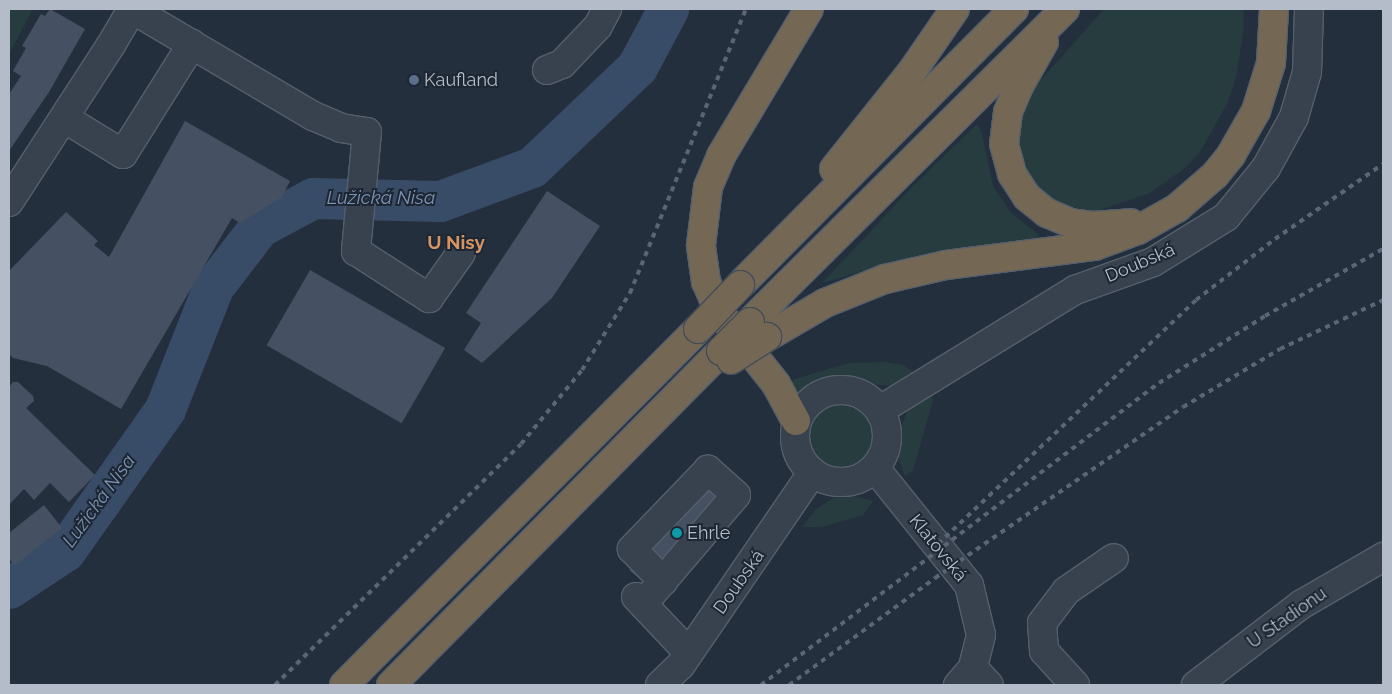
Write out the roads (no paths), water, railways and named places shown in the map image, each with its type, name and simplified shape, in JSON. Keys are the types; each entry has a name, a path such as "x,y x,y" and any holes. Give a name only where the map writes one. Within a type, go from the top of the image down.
{"highway":[{"path":"796,421 776,384 716,306 706,282 701,245 708,187 718,164 809,9"},
{"path":"740,285 913,70 955,9"},
{"path":"344,685 1014,9"},
{"path":"1067,9 1032,61 1008,112 1004,144 1012,174 1036,206 1071,223 1116,226 1140,222 1177,208"},
{"path":"390,685 678,394 759,329 1067,9"},
{"path":"759,329 885,279 946,265 1095,246 1138,230 1177,208 1221,168 1256,111 1271,63 1274,9"}],"street":[{"path":"9,202 132,9 313,116 341,128 367,132 365,177 356,251 429,298 461,252"},
{"path":"547,70 562,64 598,26 607,9"},
{"name":"Doubská","path":"880,410 1075,290 1153,262 1226,217 1266,168 1294,117 1307,72 1309,9"},
{"path":"64,118 123,154 192,44"},
{"path":"827,391 857,392 880,410 886,422 887,446 875,468 864,476 838,482 812,473 800,459 794,440 796,421 814,397 827,391"},
{"name":"Klatovská","path":"875,468 968,586 980,635 974,679"},
{"path":"663,581 632,549 708,470 736,495 663,581 640,600 690,653"},
{"name":"Doubská","path":"660,685 690,653 812,473"},
{"path":"672,506 703,535"},
{"path":"650,530 682,558"},
{"name":"U Stadionu","path":"1196,685 1302,604 1383,557"},
{"path":"1075,685 1044,651 1042,623 1066,591 1114,558"}],"waterway":[{"name":"Lužická Nisa","path":"9,588 65,551 165,409 213,287 259,227 313,198 440,201 532,167 637,67 668,9"}],"railway":[{"path":"275,685 521,444 582,370 630,293 746,9"},
{"path":"938,544 1196,300 1275,239 1383,164"},
{"path":"761,685 1159,383 1265,316 1383,249"},
{"path":"789,685 935,578 1183,407 1280,349 1383,300"}],"place":[{"name":"Kaufland","path":"414,80"},
{"name":"Ehrle","path":"677,533"}],"district":[{"name":"U Nisy","path":"456,243"}]}
